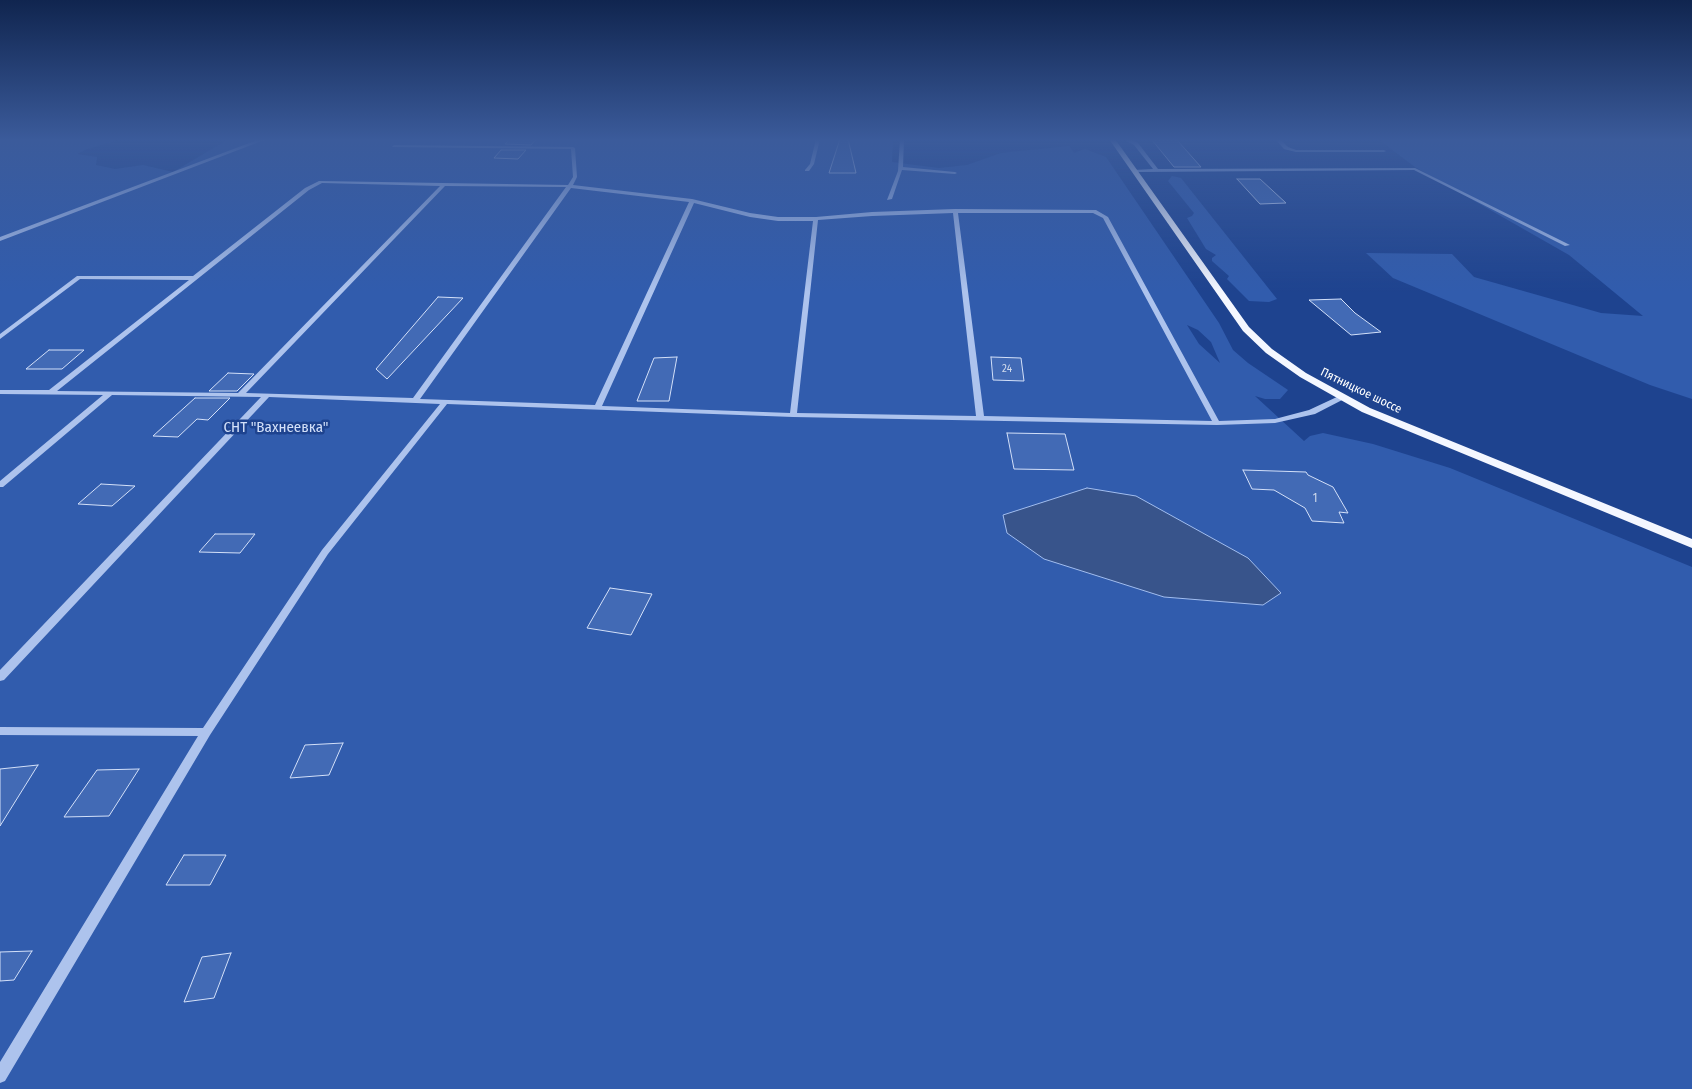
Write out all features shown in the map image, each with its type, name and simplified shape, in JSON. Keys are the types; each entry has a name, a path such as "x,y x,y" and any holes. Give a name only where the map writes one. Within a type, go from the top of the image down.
{"main road":[{"name":"Пятницкое шоссе","path":"1148,190 1246,328 1269,351 1303,375 1342,398 1395,422 1692,544"}],"street":[{"path":"0,239 130,190"},
{"path":"51,392 306,190"},
{"path":"240,395 439,190"},
{"path":"415,401 567,190"},
{"path":"601,190 692,201"},
{"path":"889,199 893,190"},
{"path":"1456,190 1567,244"},
{"path":"980,417 955,211 1094,211 1105,217 1218,423"},
{"path":"0,338 79,277 196,278"},
{"path":"0,392 267,395 793,415 980,417 1218,423 1275,420 1312,412 1342,398"},
{"path":"0,484 109,394"},
{"path":"0,677 267,395"},
{"path":"0,1076 206,732 325,552 445,402"},
{"path":"0,731 206,732"}],"lane":[{"path":"598,407 692,201 750,215 778,219 816,219 955,211"},
{"path":"793,415 816,219"}],"green space":[{"name":"СНТ \"Вахнеевка\"","path":"0,190 1128,190 1219,323 1233,350 1248,363 1288,390 1280,399 1265,399 1255,396 1304,441 1310,436 1323,433 1373,444 1450,468 1692,567 1692,1089 0,1089","holes":["1187,325 1198,330 1211,342 1220,363 1199,344"]},
{"path":"1175,190 1190,190 1277,299 1269,302 1249,301 1227,279 1229,276 1212,261 1212,258 1216,255 1206,249 1187,218 1194,213"},
{"path":"1455,190 1692,190 1692,399 1650,385 1393,278 1366,253 1452,254 1474,277 1601,313 1643,316 1569,255"}],"shaded area":[{"path":"1087,488 1136,496 1248,558 1281,593 1263,605 1164,597 1044,559 1007,533 1003,515"}],"building":[{"path":"1247,190 1272,190 1286,203 1260,204"},
{"path":"438,297 463,298 387,379 376,369"},
{"path":"1341,299 1355,313 1381,332 1351,335 1309,300"},
{"path":"49,350 84,350 62,369 26,369"},
{"path":"677,357 669,401 637,401 654,358"},
{"path":"991,357 1021,358 1024,381 993,380"},
{"path":"228,373 254,374 237,391 209,391"},
{"path":"195,398 230,398 208,420 197,419 178,437 153,436"},
{"path":"1007,433 1065,434 1074,470 1014,469"},
{"path":"1243,470 1306,472 1308,475 1333,487 1348,513 1339,512 1344,523 1312,521 1305,508 1274,490 1252,489"},
{"path":"101,484 135,486 112,506 78,504"},
{"path":"215,534 255,534 240,553 199,552"},
{"path":"610,588 652,594 631,635 587,628"},
{"path":"343,743 329,775 290,778 305,745"},
{"path":"38,765 0,826 0,769"},
{"path":"139,769 109,816 64,817 97,770"},
{"path":"184,855 226,855 210,885 166,885"},
{"path":"32,951 14,980 0,981 0,952"},
{"path":"231,953 214,998 184,1002 202,957"}]}
